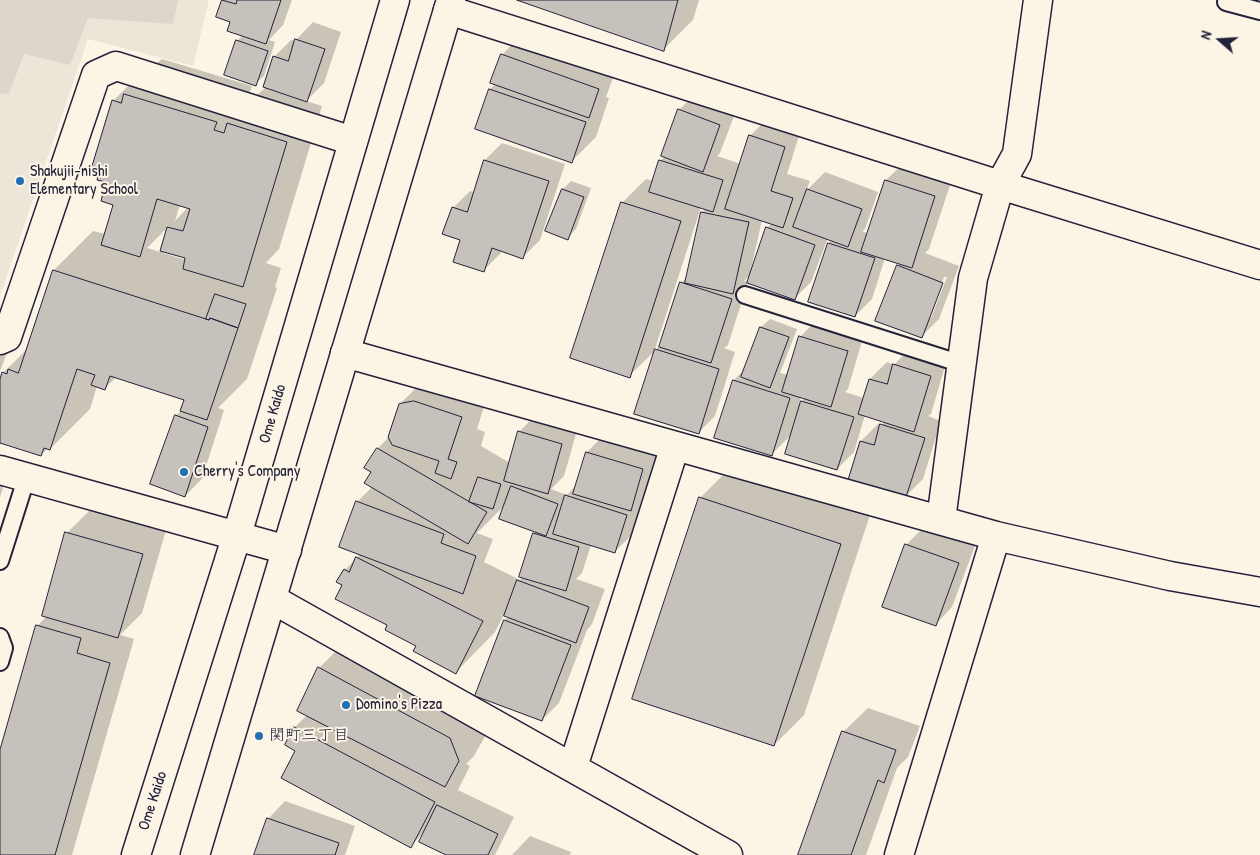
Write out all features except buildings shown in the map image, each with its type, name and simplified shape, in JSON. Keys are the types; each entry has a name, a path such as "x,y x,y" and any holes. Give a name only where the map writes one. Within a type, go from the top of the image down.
{"street":[{"name":"Ome Kaido","path":"136,855 237,535 395,0"},
{"path":"941,520 973,278 1000,185 1017,154 1038,0"},
{"path":"195,855 449,5 1000,185 1260,265"},
{"path":"0,340 6,337 96,75 116,66 353,141"},
{"path":"345,353 996,536 1170,576 1260,592"},
{"path":"573,767 675,446"},
{"path":"0,470 287,550"},
{"path":"899,855 996,536"},
{"path":"272,599 728,855"}],"lane":[{"path":"1226,2 1260,11"},
{"path":"745,295 962,364"},
{"path":"0,561 27,476"},
{"path":"0,637 4,648 0,662"}],"shaded area":[{"name":"Shakujii-nishi Elementary School","path":"0,0 209,0 193,66 88,39 0,296"},
{"path":"0,0 178,0 173,24 88,18 70,65 24,54 9,94 0,93"}],"place":[{"name":"Shakujii-nishi Elementary School","path":"20,181"},
{"name":"Cherry's Company","path":"184,472"},
{"name":"Domino's Pizza","path":"346,705"},
{"name":"関町三丁目","path":"259,736"}]}
